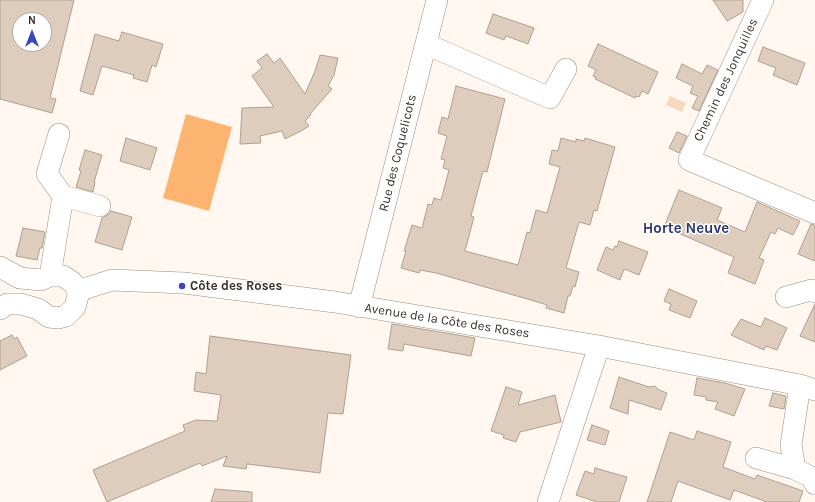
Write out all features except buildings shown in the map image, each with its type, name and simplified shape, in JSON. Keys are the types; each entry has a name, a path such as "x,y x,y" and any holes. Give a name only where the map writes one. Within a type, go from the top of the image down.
{"street":[{"name":"Rue des Coquelicots","path":"359,306 437,0"},
{"name":"Chemin des Jonquilles","path":"763,0 689,160 815,213"},
{"path":"426,44 550,98 566,69"},
{"path":"59,134 47,174 63,196 100,206"},
{"path":"50,276 63,196"},
{"path":"0,266 20,278 41,280 50,276 63,276 72,282 77,288 78,296 75,307 66,316 58,318 49,317 38,309 21,304 7,304 0,309"},
{"name":"Avenue de la Côte des Roses","path":"77,288 87,288 112,280 184,283 336,302 599,346 808,387"},
{"path":"786,297 811,290 815,292"},
{"path":"548,502 599,346"},
{"path":"795,469 791,445 808,387"},
{"path":"756,458 795,469 811,477 815,484"}],"shaded area":[{"path":"670,96 686,103 682,112 666,105"},
{"path":"186,114 232,127 209,211 163,198"}],"place":[{"name":"Côte des Roses","path":"182,286"}],"district":[{"name":"Horte Neuve","path":"686,229"}]}
